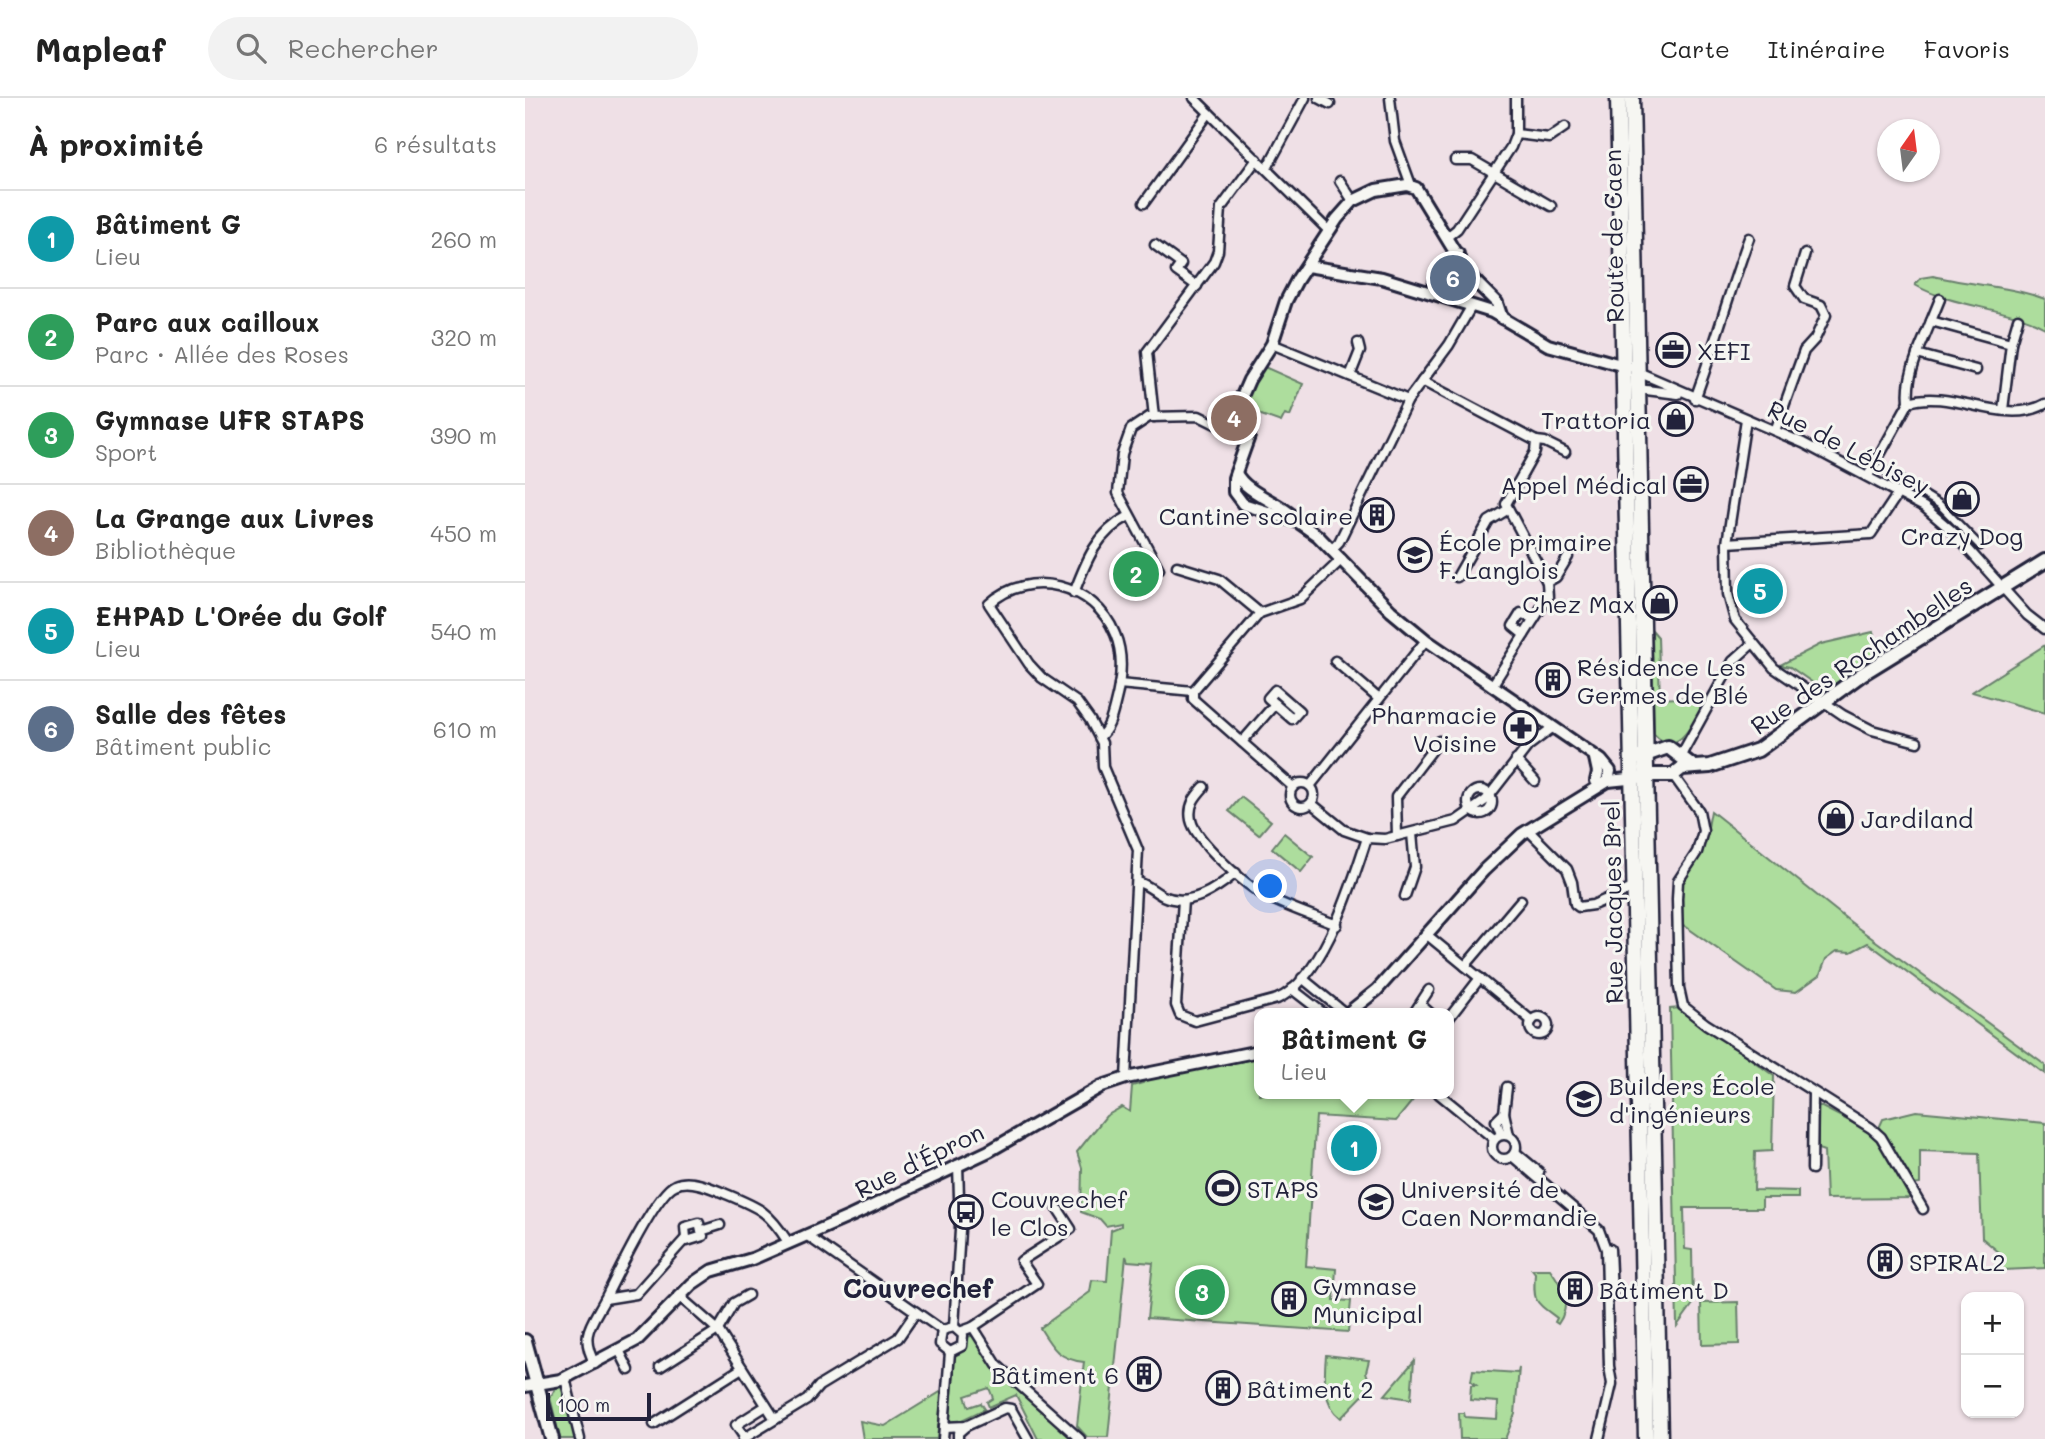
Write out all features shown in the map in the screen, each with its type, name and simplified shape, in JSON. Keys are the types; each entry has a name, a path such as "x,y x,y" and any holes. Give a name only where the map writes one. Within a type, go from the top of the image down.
{"main road":[{"name":"Route de Caen","path":"1618,98 1621,364"},
{"name":"Route de Caen","path":"1632,98 1638,372"},
{"name":"Rue Jacques Brel","path":"1621,364 1660,1439"},
{"name":"Rue Jacques Brel","path":"1638,372 1645,739 1636,766 1632,887 1646,1439"},
{"name":"Rue des Rochambelles","path":"1645,739 1665,748 1677,767 1710,766 1758,750 1888,657 2045,561"},
{"path":"1636,766 1665,748"},
{"path":"1636,766 1677,767"},
{"path":"525,1341 531,1385 552,1439"}],"street":[{"path":"1194,98 1329,231"},
{"path":"1267,168 1305,98"},
{"path":"1319,98 1330,104"},
{"path":"1390,98 1395,141 1411,185 1419,191 1469,275 1497,303 1502,318"},
{"path":"1447,237 1457,229 1495,173 1516,134 1515,98"},
{"path":"1144,203 1209,113"},
{"path":"1516,134 1549,138 1565,127"},
{"path":"1154,417 1147,352 1196,286 1218,251 1221,208 1257,159"},
{"path":"1455,160 1472,160 1552,206"},
{"path":"1341,181 1353,201"},
{"path":"1298,522 1244,504 1234,492 1248,440 1241,400 1249,380 1272,344 1286,301 1329,231 1353,201 1376,190 1411,185"},
{"path":"1693,398 1722,325 1723,309 1749,238"},
{"path":"1155,245 1181,264 1176,271 1196,286"},
{"path":"1431,293 1439,272 1458,254"},
{"path":"1775,431 1804,352 1815,339 1826,315 1821,305 1804,299 1795,286 1805,254"},
{"name":"Rue de Lébisey","path":"1307,266 1382,278 1502,318 1548,345 1621,364 1693,398 1775,431 1868,476 1924,507 1951,530 2027,615 2045,629"},
{"path":"1868,476 1909,402 1907,388 1917,354 1940,299"},
{"path":"1332,549 1339,542 1408,400 1428,369 1449,345 1471,307"},
{"path":"2003,410 2011,343 2018,319"},
{"path":"1931,321 2011,343"},
{"path":"1350,376 1360,351 1358,343"},
{"path":"1272,344 1408,400"},
{"path":"1917,354 1976,370"},
{"path":"1621,364 1638,389"},
{"path":"1422,381 1536,441 1545,442 1565,452"},
{"name":"Rue de Lébisey","path":"1638,389 1693,398"},
{"path":"1909,402 1930,400 2003,410 2033,410 2045,404"},
{"path":"1159,569 1129,516 1118,489 1127,438 1154,417 1199,416 1248,440"},
{"path":"1746,419 1727,543 1730,608 1752,644 1780,673 1867,728 1917,742"},
{"path":"1492,686 1548,597 1547,582 1507,510 1507,497 1535,452 1536,441"},
{"path":"1881,468 1939,504 1980,545"},
{"path":"1237,473 1243,484 1278,503 1332,549 1391,611 1426,640 1595,758 1601,781"},
{"path":"1234,492 1243,484"},
{"path":"1727,543 1871,534 1899,492"},
{"path":"1457,577 1489,520 1507,510"},
{"path":"1074,593 1092,549 1115,523 1129,516"},
{"path":"1547,582 1556,577 1568,557"},
{"path":"1293,787 1193,699 1193,691 1260,613 1300,599 1342,559"},
{"path":"1177,566 1219,579 1260,613"},
{"path":"1098,737 1106,731 1111,720 1119,684 1121,658 1115,633 1101,610 1074,593 1046,583 1024,583 1007,589 989,604 1041,678 1077,702 1098,737 1103,767 1139,850 1126,1078"},
{"path":"1524,635 1513,626 1521,613 1534,619"},
{"path":"1310,786 1426,640"},
{"path":"1752,644 1733,661 1688,740 1677,767 1699,811 1703,831 1697,852 1678,881 1679,988 1683,1006 1706,1024 1871,1128 1881,1137 1923,1209"},
{"path":"1335,661 1379,699"},
{"path":"1119,684 1193,691"},
{"path":"1242,742 1275,704"},
{"path":"1490,794 1516,761 1552,728"},
{"path":"1665,748 1688,740"},
{"path":"1397,836 1395,797 1439,741"},
{"path":"1595,758 1601,781"},
{"path":"1516,761 1535,781"},
{"path":"1601,781 1636,766"},
{"path":"1354,1008 1377,990 1501,852 1528,830 1601,781 1636,766"},
{"path":"1301,783 1310,786 1314,794 1311,803 1301,808 1293,804 1290,794 1293,787 1301,783"},
{"path":"1204,786 1191,805 1192,824 1200,837 1236,873 1267,897 1337,925"},
{"path":"1311,803 1344,830 1367,838 1412,833 1456,821 1472,812 1484,815 1493,802 1490,794 1479,790 1472,793 1468,804 1472,812"},
{"path":"1528,830 1567,869 1575,904 1579,907 1593,905 1632,887"},
{"path":"1405,896 1415,867 1412,833"},
{"path":"1183,900 1176,1005 1184,1018 1195,1021 1277,999 1302,978 1337,925 1367,838"},
{"path":"1138,882 1164,896 1183,900 1202,895 1236,873"},
{"path":"1465,966 1521,900"},
{"path":"1426,934 1532,1021"},
{"path":"1302,978 1341,1008"},
{"path":"1454,1010 1480,978"},
{"path":"1292,989 1317,1008"},
{"path":"1418,1008 1429,990"},
{"path":"1421,1005 1424,1008"},
{"name":"Rue d'Épron","path":"531,1385 565,1378 595,1364 648,1332 680,1297 711,1271 752,1259 989,1151 1101,1086 1126,1078 1254,1052"},
{"path":"1507,1087 1502,1136 1492,1149 1495,1156 1505,1159 1514,1154"},
{"path":"1812,1169 1813,1093"},
{"path":"1446,1099 1502,1136 1515,1141 1514,1154"},
{"path":"1502,1136 1496,1121 1504,1113"},
{"path":"1514,1154 1599,1230 1606,1249 1611,1369 1599,1434 1607,1439"},
{"path":"950,1352 962,1346 958,1329 958,1164"},
{"path":"595,1364 587,1347 586,1335 653,1209 665,1191 675,1184 699,1185 762,1210 774,1219 788,1242"},
{"path":"806,1235 942,1331 958,1329 973,1327 1037,1284 1021,1261 1071,1229 1054,1203"},
{"path":"605,1299 636,1294 686,1238 687,1241 703,1236 701,1231 720,1225"},
{"path":"660,1367 718,1330 734,1303 748,1296"},
{"path":"680,1297 718,1330 775,1419"},
{"path":"766,1406 736,1425 744,1439 807,1400 819,1386 898,1338 916,1312"},
{"path":"973,1327 997,1365 1080,1439"},
{"path":"942,1331 940,1344 950,1352"},
{"path":"619,1350 629,1370"},
{"path":"943,1439 950,1352"},
{"path":"654,1423 742,1368"},
{"path":"565,1378 579,1439"},
{"path":"958,1439 958,1433 966,1426 1005,1408 1011,1409 1028,1439"},
{"path":"944,1427 966,1426"}],"green space":[{"path":"1933,276 2018,291 2045,299 2045,328 2015,316 1931,293 1915,285 1921,278"},
{"path":"1262,366 1303,384 1290,416 1285,414 1281,422 1247,410 1251,385"},
{"path":"1652,630 1658,637 1660,699 1698,697 1705,702 1691,727 1671,743 1654,734"},
{"path":"1873,632 1884,656 1829,694 1790,667 1780,665 1821,644"},
{"path":"2045,645 2045,713 1972,692"},
{"path":"1241,797 1271,821 1259,835 1229,811"},
{"path":"1711,811 1858,928 2045,1065 2045,1074 1868,943 1851,952 1837,951 1826,959 1820,975 1796,992 1776,990 1682,924 1682,885 1705,843"},
{"path":"1284,833 1313,857 1301,872 1272,848"},
{"path":"1680,1008 1774,1076 1772,1151 1755,1152 1754,1190 1798,1191 1798,1198 1762,1198 1762,1208 1684,1208 1685,1249 1692,1250 1693,1304 1677,1326 1670,1009"},
{"name":"STAPS","path":"1254,1057 1254,1099 1414,1099 1396,1121 1316,1116 1306,1266 1336,1269 1334,1300 1351,1301 1348,1332 1147,1318 1153,1263 1128,1261 1126,1256 1108,1437 1087,1437 1077,1426 1084,1362 1057,1352 1040,1328 1090,1292 1092,1280 1107,1281 1111,1230 1121,1226 1121,1223 1106,1226 1100,1219 1081,1212 1082,1168 1077,1152 1106,1116 1122,1107 1130,1112 1132,1086 1143,1083 1144,1080"},
{"path":"1818,1105 1875,1134 1912,1198 1826,1199 1824,1151 1818,1149"},
{"path":"1916,1111 2045,1123 2045,1268 2003,1270 2000,1253 1982,1238 1979,1153 1920,1151 1920,1184 1913,1185 1879,1128 1883,1119"},
{"path":"1532,1269 1550,1269 1562,1289 1565,1310 1558,1324 1555,1322 1557,1318 1544,1308 1535,1296 1535,1273"},
{"path":"1738,1302 1739,1344 1702,1345 1701,1303"},
{"path":"974,1335 982,1347 1077,1439 1038,1439 1016,1395 989,1407 987,1402 993,1398 989,1388 965,1396 969,1407 981,1403 985,1409 949,1426 954,1375 952,1354 966,1346 967,1337"},
{"path":"1326,1355 1369,1360 1366,1372 1371,1387 1341,1418 1327,1397"},
{"path":"1414,1361 1411,1399 1385,1395"},
{"path":"1519,1368 1515,1414 1505,1439 1460,1439 1459,1413 1464,1413 1465,1417 1497,1419 1498,1402 1470,1400 1471,1385 1476,1385 1471,1381 1473,1370 1518,1373"},
{"path":"563,1386 575,1439 560,1439 550,1397 555,1391 554,1387"},
{"path":"942,1391 937,1439 863,1439 860,1421 885,1426"}],"place":[{"name":"Salle des fêtes","path":"1453,278"},
{"name":"XEFI","path":"1673,350"},
{"name":"La Grange aux Livres","path":"1234,418"},
{"name":"Trattoria","path":"1676,419"},
{"name":"Appel Médical","path":"1691,484"},
{"name":"Crazy Dog","path":"1962,499"},
{"name":"Cantine scolaire","path":"1377,515"},
{"name":"École primaire F. Langlois","path":"1415,555"},
{"name":"Parc aux cailloux","path":"1136,574"},
{"name":"EHPAD L'Orée du Golf","path":"1760,591"},
{"name":"Chez Max","path":"1660,603"},
{"name":"Résidence Les Germes de Blé","path":"1553,680"},
{"name":"Pharmacie Voisine","path":"1521,728"},
{"name":"Jardiland","path":"1836,818"},
{"name":"Builders École d'ingénieurs","path":"1584,1099"},
{"name":"Bâtiment G","path":"1354,1148"},
{"name":"STAPS","path":"1223,1188"},
{"name":"Université de Caen Normandie","path":"1376,1202"},
{"name":"Couvrechef le Clos","path":"966,1212"},
{"name":"SPIRAL2","path":"1885,1261"},
{"name":"Bâtiment D","path":"1575,1289"},
{"name":"Gymnase UFR STAPS","path":"1202,1292"},
{"name":"Gymnase Municipal","path":"1289,1299"},
{"name":"Bâtiment 6","path":"1144,1374"},
{"name":"Bâtiment 2","path":"1223,1388"}],"district":[{"name":"Couvrechef","path":"918,1288"}]}
